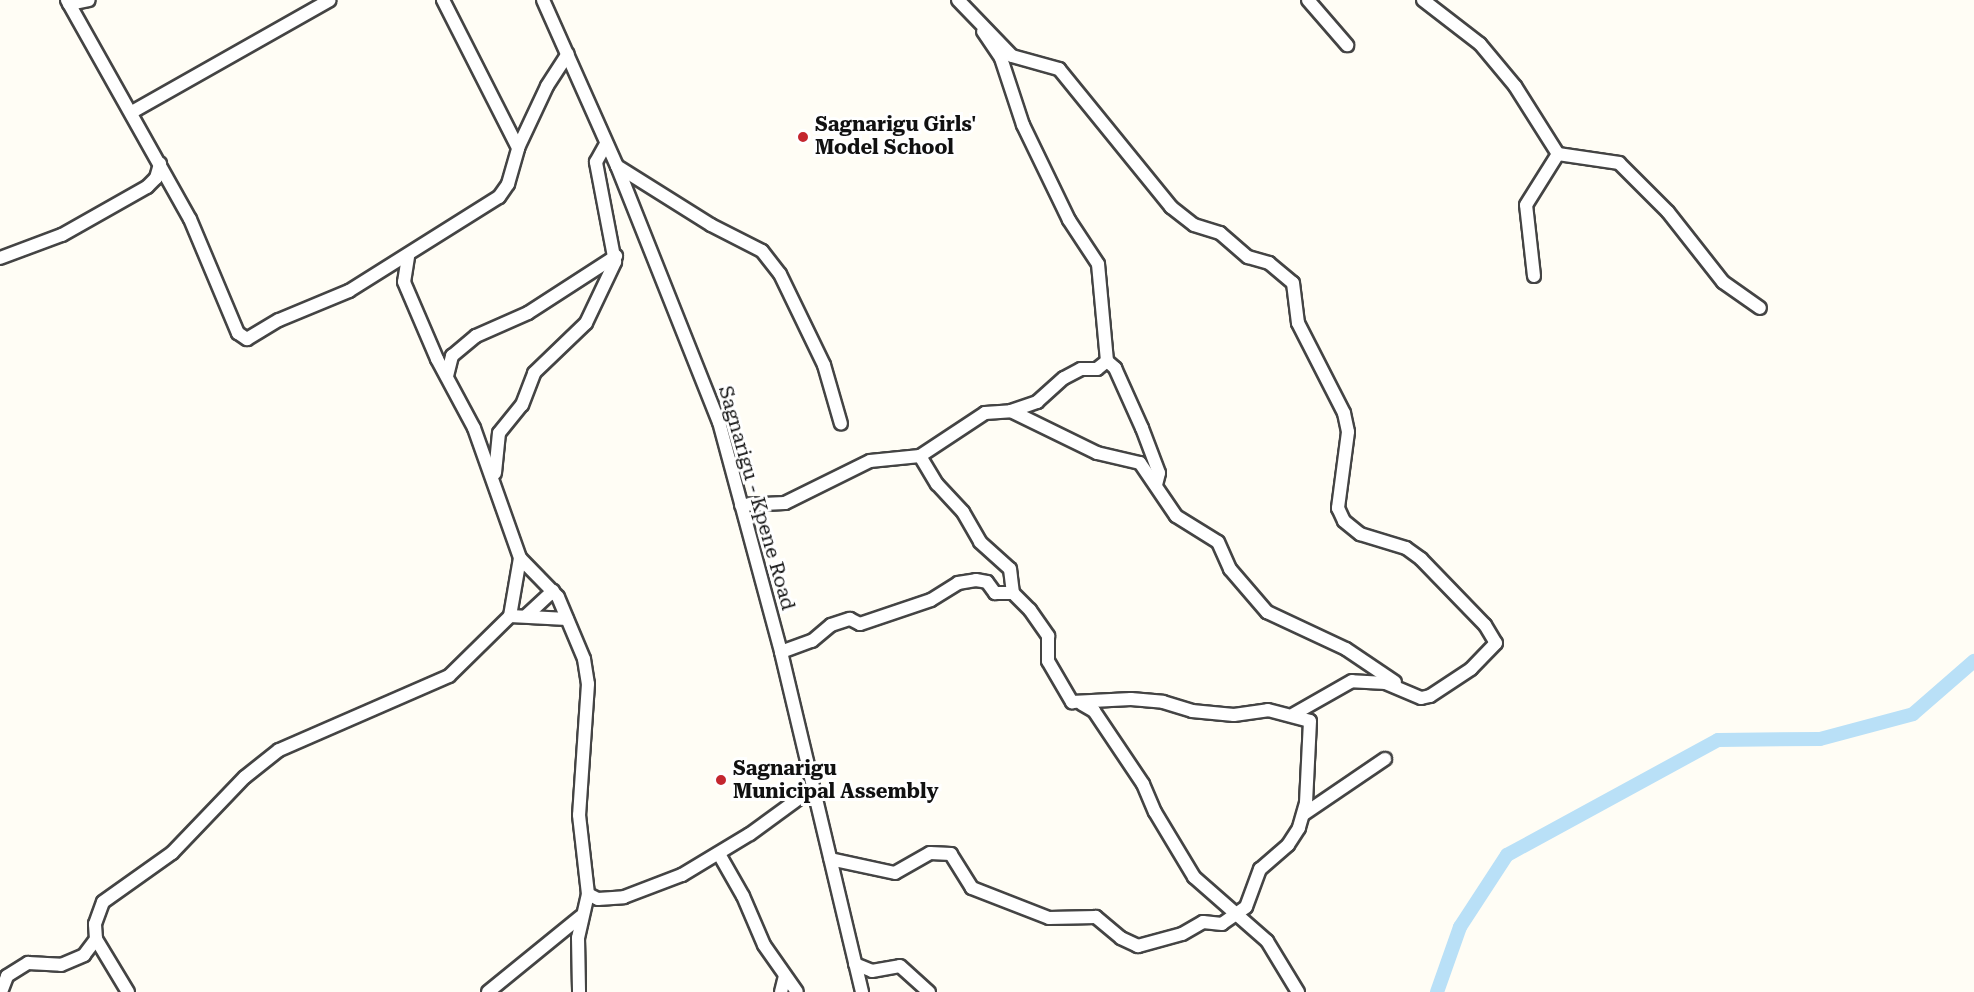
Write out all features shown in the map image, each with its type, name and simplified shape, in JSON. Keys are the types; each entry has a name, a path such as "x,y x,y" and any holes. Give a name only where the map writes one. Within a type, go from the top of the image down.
{"street":[{"path":"88,0 68,2 132,112 190,219 242,338 247,339 279,320 350,291 408,257 499,197 508,184 519,148 547,86 568,54"},
{"path":"132,112 330,0"},
{"path":"443,0 519,148"},
{"name":"Sagnarigu - Kpene Road","path":"543,0 617,166 719,422 782,652 862,992"},
{"path":"958,0 981,27 1012,56 1059,69 1171,207 1185,218 1220,233 1248,257 1269,263 1293,283 1298,323 1344,413 1348,432 1338,508 1344,521 1360,534 1406,548 1421,559 1485,625 1496,643 1471,669 1430,696 1421,698 1346,649 1267,612 1230,569 1218,542 1176,516 1140,464 1097,453 1011,411"},
{"path":"1308,0 1347,45"},
{"path":"1423,0 1480,44 1515,86 1558,154 1619,163 1668,212 1723,282 1760,308"},
{"path":"981,27 1001,58 1023,125 1068,220 1098,264 1107,361 1114,368 1142,428 1159,473 1156,485"},
{"path":"495,480 499,433 522,405 534,373 586,323 616,256 596,162 606,144"},
{"path":"1534,276 1526,205 1558,154"},
{"path":"0,258 62,235 147,187 156,178 160,164"},
{"path":"617,166 711,225 762,251 780,274 824,365 842,424"},
{"path":"447,376 452,356 476,336 528,313 616,256"},
{"path":"408,257 404,282 495,480 520,558 553,591 584,659 588,684 579,815 588,894 580,917 579,992"},
{"path":"741,506 785,503 870,461 920,456 985,413 1011,411 1037,402 1064,378 1081,369 1097,369 1107,361"},
{"path":"830,859 895,873 930,853 951,854 972,888 1049,918 1096,917 1121,938 1138,946 1182,934 1203,922 1222,924 1236,915 1246,907 1260,869 1293,839 1304,814 1312,728 1310,721 1294,714 1268,710 1253,714 1192,711 1163,702 1131,699 1082,704 1072,702 1048,661 1048,636 1013,593 1010,568 980,542 963,512 937,484 920,456"},
{"path":"128,992 96,939 95,924 103,902 172,853 245,777 279,750 440,681 468,660 510,616 520,558"},
{"path":"782,652 812,641 831,625 850,619 860,624 931,600 958,583 976,580 987,582 995,593 1013,593"},
{"path":"526,616 553,591"},
{"path":"510,616 567,619"},
{"path":"1294,714 1352,681 1401,686"},
{"path":"1082,704 1094,711 1143,784 1182,861 1236,915 1267,941 1298,992"},
{"path":"1304,814 1385,759"},
{"path":"588,894 598,899 643,892 719,854 813,788"},
{"path":"719,854 743,896 764,945 797,992"},
{"path":"488,992 580,917"},
{"path":"1,992 7,976 18,968 28,963 61,965 84,955 96,939"},
{"path":"855,963 872,971 900,966 929,992"},
{"path":"781,992 785,975"}],"waterway":[{"path":"1437,992 1460,927 1507,855 1718,740 1820,739 1913,714 1974,661"}],"place":[{"name":"Sagnarigu Girls' Model School","path":"803,137"},
{"name":"Sagnarigu Municipal Assembly","path":"721,780"}]}
